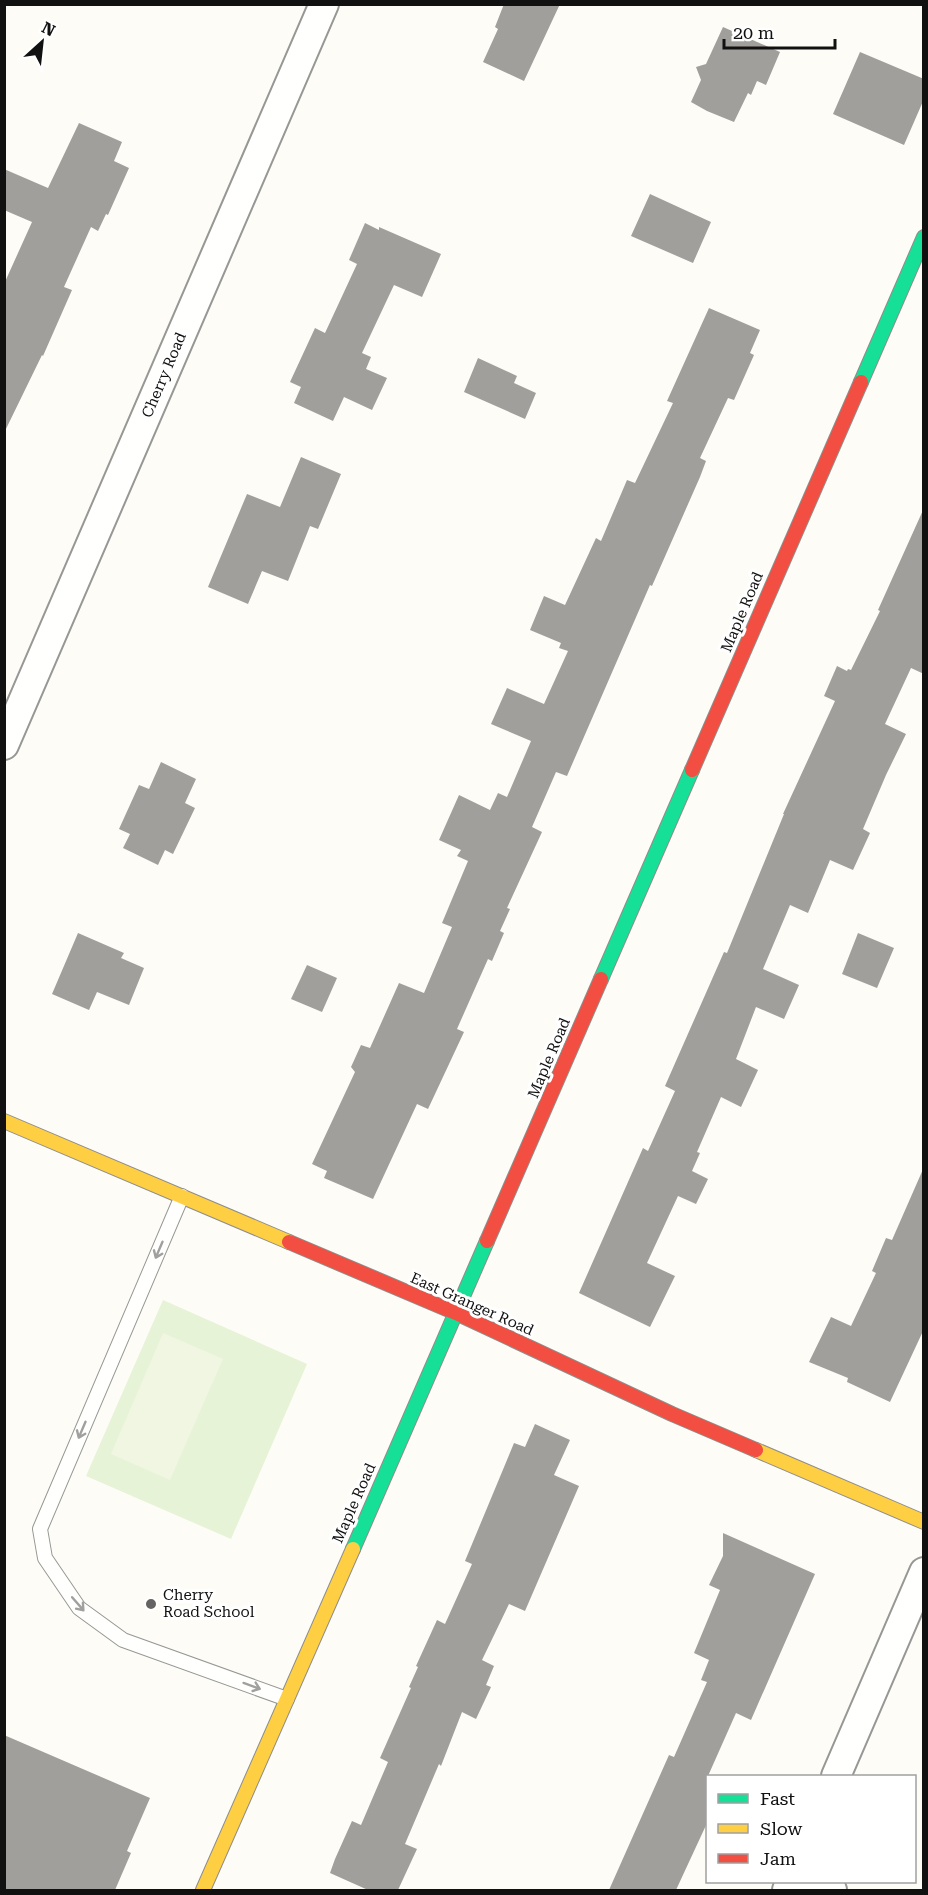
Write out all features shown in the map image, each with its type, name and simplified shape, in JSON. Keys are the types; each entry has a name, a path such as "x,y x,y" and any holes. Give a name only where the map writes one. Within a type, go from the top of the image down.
{"street":[{"name":"Cherry Road","path":"4,745 324,4"},
{"name":"Maple Road","path":"202,1890 456,1313 924,237"},
{"name":"East Granger Road","path":"4,1121 456,1313 672,1414 924,1522"},
{"path":"836,1775 924,1572"},
{"path":"816,1883 832,1890"}],"lane":[{"path":"182,1196 40,1529 45,1558 79,1608 123,1640 287,1699"}],"green space":[{"path":"163,1300 307,1364 231,1539 86,1476"},
{"path":"163,1333 223,1359 170,1480 111,1454"}],"building":[{"path":"504,4 560,4 524,81 483,62 498,29 495,27"},
{"path":"723,27 780,52 766,85 757,81 751,95 748,93 734,122 691,102 701,80 696,67 706,64"},
{"path":"860,52 924,79 924,99 904,145 833,114"},
{"path":"79,123 122,142 114,161 129,168 108,215 106,214 98,231 91,227 64,287 72,290 43,356 4,433 4,284 32,222 4,210 4,169 48,188"},
{"path":"650,194 711,222 693,263 631,236"},
{"path":"365,223 441,254 422,297 394,285 362,353 371,357 366,369 387,378 372,410 344,397 333,421 294,403 301,387 290,382 315,328 325,333 357,264 349,260"},
{"path":"709,308 760,330 750,353 754,355 734,400 728,398 700,458 706,461 700,477 567,776 556,772 532,827 542,832 507,908 510,909 500,931 504,933 492,961 488,959 457,1029 464,1032 428,1109 417,1104 373,1199 324,1178 327,1171 312,1164 355,1072 351,1067 361,1045 370,1048 399,983 424,993 452,927 442,923 468,861 457,856 461,850 439,840 459,795 490,810 498,793 507,797 531,741 491,724 507,688 544,704 568,651 559,648 561,643 530,630 544,596 565,605 596,538 601,541 627,480 635,483 673,403 667,401"},
{"path":"478,358 517,376 514,383 536,393 525,419 464,392"},
{"path":"301,457 341,474 318,529 310,526 288,581 262,571 248,604 208,587 247,494 280,507"},
{"path":"924,508 924,674 911,668 885,724 906,734 863,829 870,833 853,870 830,860 808,913 790,905 763,969 799,985 784,1019 756,1007 736,1059 758,1070 741,1107 721,1097 697,1152 700,1153 692,1171 708,1179 696,1204 678,1196 647,1263 675,1276 650,1327 579,1293 643,1148 648,1151 675,1091 665,1086 724,952 727,953 783,814 835,701 824,696 837,666 847,671 851,670 880,611 878,610"},
{"path":"161,762 196,779 185,803 195,808 173,854 165,850 158,865 123,848 130,834 119,829 139,785 149,789"},
{"path":"78,933 124,953 121,958 144,968 129,1005 97,992 89,1010 52,994"},
{"path":"858,933 894,948 877,988 842,974"},
{"path":"307,965 337,978 322,1012 291,999"},
{"path":"924,1167 924,1329 890,1402 847,1382 848,1378 809,1362 831,1317 851,1326 876,1273 872,1271 886,1238 892,1240"},
{"path":"535,1424 570,1440 554,1475 579,1486 525,1611 509,1604 482,1660 494,1666 486,1685 491,1687 476,1719 462,1712 441,1766 439,1764 405,1844 417,1849 398,1890 368,1890 330,1873 335,1859 352,1821 361,1825 388,1762 380,1758 411,1688 409,1687 418,1667 416,1666 437,1620 445,1624 472,1564 465,1561 514,1443 525,1447"},
{"path":"723,1533 815,1574 751,1720 736,1713 708,1775 706,1775 706,1825 676,1890 609,1890 669,1755 674,1757 707,1682 701,1680 709,1660 694,1653 720,1590 709,1585 723,1556"},
{"path":"4,1735 150,1798 127,1851 131,1853 115,1890 4,1890"}],"traffic: fast":[{"path":"861,382 924,237"},
{"path":"601,979 692,770"},
{"path":"353,1549 487,1241"}],"traffic: slow":[{"path":"4,1121 289,1242"},
{"path":"756,1450 924,1522"},
{"path":"203,1890 353,1549"}],"traffic: jam":[{"path":"692,770 861,382"},
{"path":"487,1241 601,979"},
{"path":"289,1242 456,1313 672,1414 756,1450"}],"place":[{"name":"Cherry Road School","path":"151,1604"}]}
